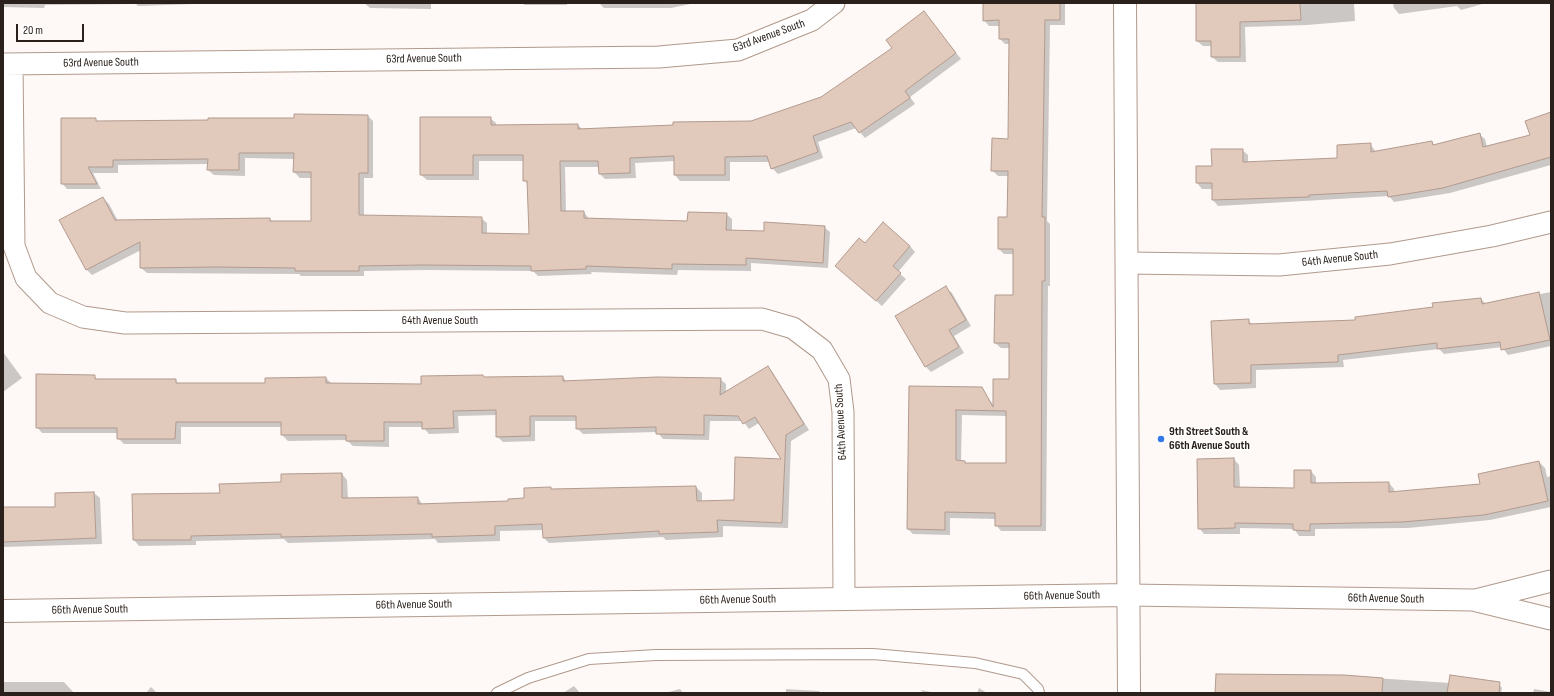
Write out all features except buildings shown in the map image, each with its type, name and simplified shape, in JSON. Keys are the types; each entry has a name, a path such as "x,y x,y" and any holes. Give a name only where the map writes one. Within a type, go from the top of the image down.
{"street":[{"name":"63rd Avenue South","path":"8,64 659,57 738,50 812,20 834,3"},
{"path":"1125,3 1129,693"},
{"name":"64th Avenue South","path":"8,64 14,246 26,278 50,304 83,317 125,324 762,319 793,328 822,350 839,379 843,412 844,598"},
{"name":"64th Avenue South","path":"1127,263 1280,265 1390,254 1492,236 1551,222"},
{"path":"1473,600 1551,580"},
{"name":"66th Avenue South","path":"3,611 1128,595 1473,600"},
{"path":"1473,600 1551,619"}],"lane":[{"path":"497,693 528,678 589,659 656,655 866,654 976,663 1023,674 1038,689 1039,693"}],"place":[{"name":"9th Street South & 66th Avenue South","path":"1161,439"}]}
